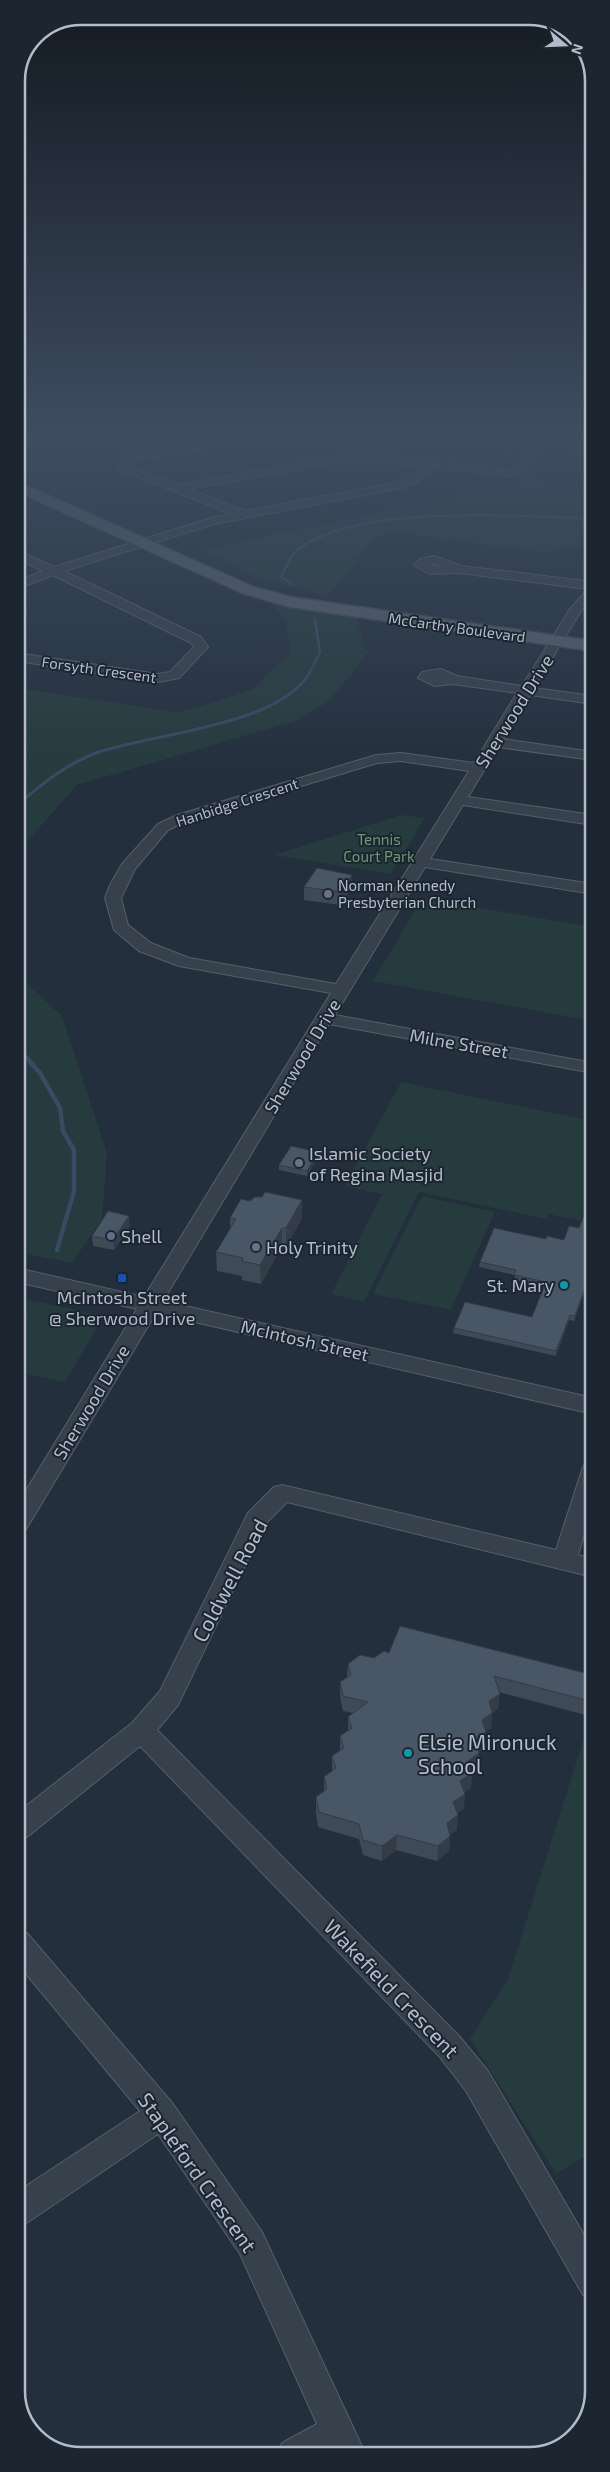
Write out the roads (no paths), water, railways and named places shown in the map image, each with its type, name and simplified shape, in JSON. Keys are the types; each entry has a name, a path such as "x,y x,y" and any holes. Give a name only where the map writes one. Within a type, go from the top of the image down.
{"main road":[{"name":"McCarthy Boulevard","path":"167,548 266,587 296,596 560,638 585,644"},
{"name":"McCarthy Boulevard","path":"560,638 585,638"}],"street":[{"path":"25,582 125,548"},
{"name":"Forsyth Crescent","path":"25,557 196,640 201,647 174,675 158,678 25,658"},
{"path":"458,568 585,585"},
{"name":"Sherwood Drive","path":"25,1512 324,1018 560,638 576,609 585,599"},
{"path":"111,615 129,608"},
{"path":"453,680 585,699"},
{"path":"495,742 585,755"},
{"name":"Hanbidge Crescent","path":"342,990 185,962 145,947 120,926 113,898 118,885 128,867 163,827 182,818 376,758 401,757 478,768"},
{"path":"459,800 585,819"},
{"path":"421,862 585,888"},
{"name":"Milne Street","path":"324,1018 585,1067"},
{"name":"McIntosh Street","path":"25,1277 585,1404"},
{"name":"Coldwell Road","path":"25,1823 141,1730 169,1698 256,1520 282,1493 585,1566"},
{"path":"564,1561 585,1495"},
{"name":"Wakefield Crescent","path":"141,1730 450,2046 477,2081 585,2268"},
{"name":"Stapleford Crescent","path":"25,1951 162,2114 251,2242 343,2444"},
{"path":"25,2206 162,2114"},
{"path":"330,2447 343,2444"}],"waterway":[{"path":"292,584 281,577 294,553 301,548"},
{"path":"310,672 320,652 315,619"},
{"path":"25,799 74,763 96,753 212,726 243,717 271,705 294,690 310,672"},
{"path":"25,1056 40,1073 60,1108 63,1131 74,1150 74,1191 57,1250"}],"place":[{"name":"Norman Kennedy Presbyterian Church","path":"328,894"},
{"name":"Islamic Society of Regina Masjid","path":"299,1163"},
{"name":"Shell","path":"111,1236"},
{"name":"Holy Trinity","path":"256,1247"},
{"name":"McIntosh Street @ Sherwood Drive","path":"122,1278"},
{"name":"St. Mary","path":"564,1285"},
{"name":"Elsie Mironuck School","path":"408,1753"}],"park label":[{"name":"Tennis Court Park","path":"379,848"}]}
